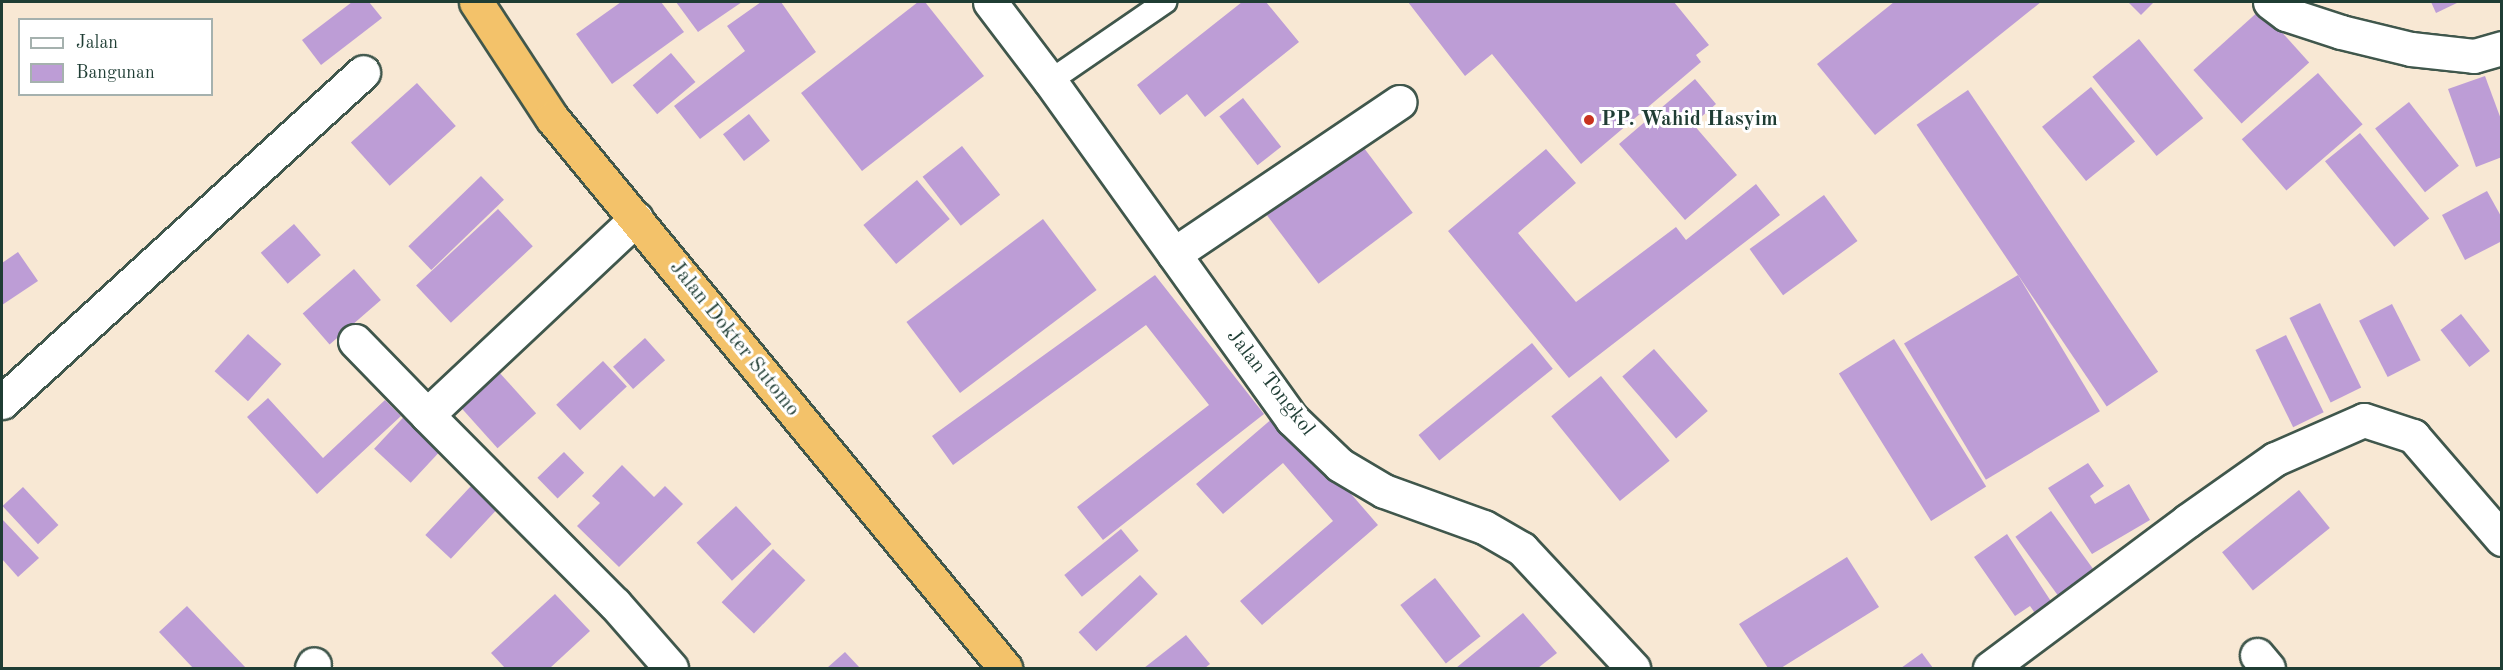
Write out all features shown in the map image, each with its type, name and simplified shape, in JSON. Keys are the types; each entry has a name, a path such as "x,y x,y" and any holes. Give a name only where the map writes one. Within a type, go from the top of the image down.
{"highway":[{"name":"Jalan Dokter Sutomo","path":"476,2 552,118 1005,669"}],"street":[{"name":"Jalan Tongkol","path":"990,2 1050,81 1292,419 1340,465 1384,491 1484,527 1522,549 1633,669"},
{"path":"2270,2 2286,14 2341,32 2411,49 2474,56 2502,48"},
{"path":"2,402 363,72"},
{"path":"1174,254 1399,102"},
{"path":"427,415 636,219"},
{"path":"355,341 615,604 670,669"},
{"path":"1990,669 2187,521 2275,459 2364,420 2413,436 2502,539"}],"lane":[{"path":"1050,81 1165,2"}],"building":[{"path":"352,2 369,2 382,18 321,65 302,40"},
{"path":"621,2 661,2 684,32 612,84 576,34"},
{"path":"676,2 742,2 698,32"},
{"path":"761,2 781,2 816,52 700,139 674,106 745,51 727,26"},
{"path":"918,2 925,2 984,76 862,171 801,93"},
{"path":"1242,2 1266,2 1299,42 1205,117 1187,94 1160,115 1137,85"},
{"name":"PP. Wahid Hasyim","path":"1408,2 1674,2 1709,45 1696,55 1701,62 1581,164 1492,54 1465,76"},
{"path":"1894,2 2041,2 1875,135 1817,64"},
{"path":"2128,2 2154,2 2141,15"},
{"path":"2431,2 2459,2 2436,13"},
{"path":"2261,9 2309,63 2242,123 2193,70"},
{"path":"2139,39 2203,118 2157,156 2092,77"},
{"path":"671,53 695,82 657,114 633,85"},
{"path":"2318,73 2363,124 2286,191 2242,139"},
{"path":"2485,76 2502,122 2502,157 2476,167 2448,89"},
{"path":"1695,79 1716,104 1693,124 1737,175 1685,220 1619,144"},
{"path":"417,83 456,126 390,186 351,143"},
{"path":"2091,87 2135,141 2086,181 2042,127"},
{"path":"1968,90 2158,372 2107,407 1917,125"},
{"path":"1243,98 1281,147 1258,165 1219,116"},
{"path":"2409,102 2459,166 2425,192 2375,128"},
{"path":"749,114 770,141 744,161 723,134"},
{"path":"2360,133 2429,218 2394,247 2325,161"},
{"path":"1361,144 1413,213 1319,284 1267,215"},
{"path":"962,146 1000,195 961,226 923,177"},
{"path":"1546,149 1576,183 1518,233 1576,302 1676,227 1686,240 1756,184 1780,215 1569,378 1448,231"},
{"path":"481,176 504,200 431,270 408,246"},
{"path":"917,180 950,219 896,264 863,225"},
{"path":"2487,191 2502,218 2502,241 2465,260 2442,215"},
{"path":"1824,195 1858,241 1783,295 1750,249"},
{"path":"498,209 533,246 451,323 416,285"},
{"path":"1043,219 1097,290 960,393 906,322"},
{"path":"294,224 321,255 288,284 261,253"},
{"path":"18,252 38,281 2,305 2,263"},
{"path":"354,269 381,300 330,345 303,314"},
{"path":"1155,275 1264,414 1103,540 1077,507 1209,405 1146,325 953,465 932,436"},
{"path":"2018,275 2100,411 1986,480 1904,344"},
{"path":"2320,303 2361,387 2331,402 2289,318"},
{"path":"2392,304 2421,360 2388,377 2359,321"},
{"path":"2461,314 2490,351 2469,367 2441,330"},
{"path":"248,334 281,364 248,401 215,371"},
{"path":"2286,335 2324,412 2293,427 2255,350"},
{"path":"645,338 665,360 633,389 613,367"},
{"path":"1894,339 1986,487 1931,521 1839,373"},
{"path":"1532,343 1553,369 1439,461 1419,435"},
{"path":"1654,349 1708,411 1676,438 1622,377"},
{"path":"603,361 627,387 580,430 556,405"},
{"path":"498,371 536,413 497,448 459,406"},
{"path":"1601,376 1670,461 1620,501 1551,416"},
{"path":"268,398 323,458 385,400 401,416 317,494 247,417"},
{"path":"413,407 450,441 411,483 374,449"},
{"path":"1280,412 1378,525 1262,625 1240,601 1333,521 1283,463 1223,514 1196,484"},
{"path":"564,452 584,473 558,499 537,478"},
{"path":"2088,463 2104,486 2090,496 2095,504 2129,484 2150,520 2092,554 2048,488"},
{"path":"622,465 654,497 665,486 683,504 619,567 577,526 600,503 592,496"},
{"path":"471,486 497,510 451,559 425,535"},
{"path":"23,487 58,525 38,544 3,506"},
{"path":"2299,490 2330,528 2253,590 2222,552"},
{"path":"736,506 771,544 732,581 697,543"},
{"path":"2051,511 2096,573 2061,599 2015,537"},
{"path":"2,519 39,558 18,577 2,559"},
{"path":"1121,529 1139,551 1082,597 1064,575"},
{"path":"2007,534 2056,609 2039,619 2030,606 2015,616 1974,557"},
{"path":"773,549 805,580 754,633 722,602"},
{"path":"1847,557 1879,607 1781,668 1768,668 1739,624"},
{"path":"1140,575 1158,594 1096,651 1079,632"},
{"path":"1435,578 1481,636 1446,663 1400,605"},
{"path":"555,594 590,631 550,668 505,668 491,653"},
{"path":"187,606 246,668 193,668 159,632"},
{"path":"1523,613 1557,653 1538,668 1456,668"},
{"path":"1186,635 1210,664 1205,668 1144,668"},
{"path":"845,652 860,668 827,668"},
{"path":"1922,653 1933,668 1901,668"}],"place":[{"name":"PP. Wahid Hasyim","path":"1589,120"}]}
